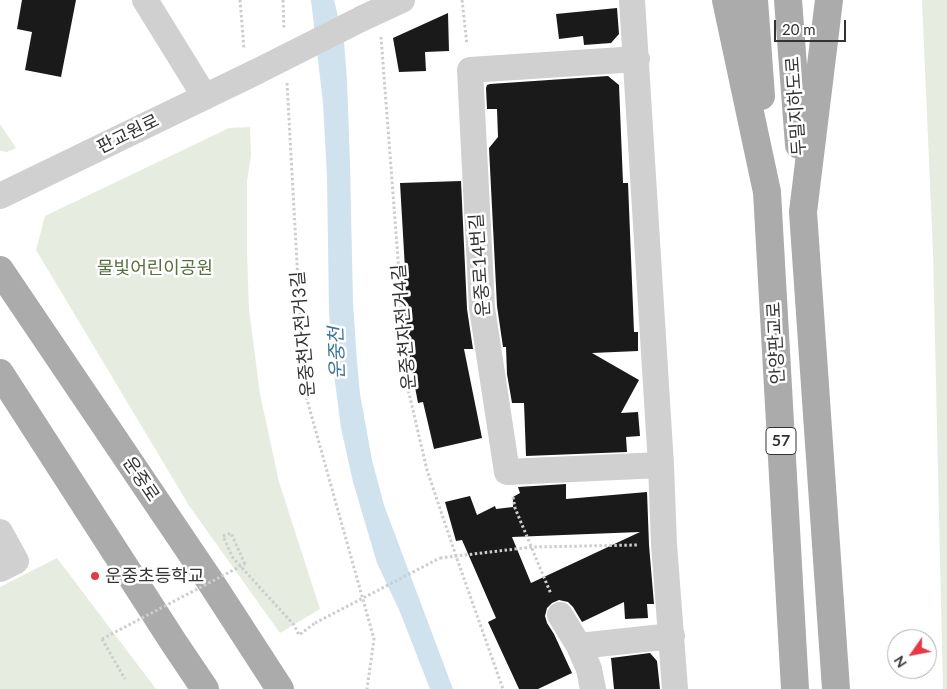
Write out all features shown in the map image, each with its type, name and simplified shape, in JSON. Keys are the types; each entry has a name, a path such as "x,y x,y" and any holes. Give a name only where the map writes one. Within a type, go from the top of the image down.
{"main road":[{"name":"안양판교로","path":"726,0 767,192 796,689"},
{"name":"두밀지하도로","path":"754,0 767,192"},
{"name":"두밀지하도로","path":"788,0 803,212"},
{"name":"안양판교로","path":"829,0 803,212 836,689"},
{"name":"운중로","path":"0,270 204,572 280,689"},
{"path":"0,373 168,635 205,689"}],"street":[{"path":"144,0 205,97"},
{"path":"371,15 402,0"},
{"path":"632,0 661,465 664,544 676,689"},
{"name":"판교원로","path":"0,196 371,15"},
{"path":"470,70 637,59"},
{"name":"운중로14번길","path":"470,70 482,308 508,472"},
{"path":"508,472 661,465"},
{"path":"0,532 16,561 0,569"},
{"path":"560,615 579,646 589,669 593,689"},
{"path":"579,646 672,636"}],"path":[{"path":"240,0 251,74"},
{"path":"282,0 284,30"},
{"path":"462,0 470,70"},
{"name":"운중천자전거4길","path":"371,15 398,263 404,372 427,470 504,689"},
{"name":"운중천자전거3길","path":"287,80 304,389 374,639 367,689"},
{"path":"508,472 515,508 560,615"},
{"path":"125,678 102,639 245,564 231,533 223,536 232,558 294,625 299,635 315,623 440,558 532,547 664,544"}],"green space":[{"path":"922,0 947,0 947,689 943,689 933,252"},
{"path":"0,124 16,148 7,152 0,151"},
{"name":"물빛어린이공원","path":"250,127 251,156 247,181 249,310 260,394 279,482 320,609 280,633 190,507 36,250 45,216 229,128"},
{"path":"57,558 156,689 0,689 0,587"}],"water":[{"name":"운중천","path":"311,0 334,0 344,41 350,163 353,303 360,394 372,460 384,505 453,689 430,689 400,612 377,563 353,482 341,428 329,313 327,177 323,103"}],"building":[{"path":"22,0 76,0 61,77 25,70 32,32 17,29"},
{"path":"617,8 619,34 611,43 584,45 583,36 559,39 556,14"},
{"path":"448,13 449,51 425,52 426,71 399,72 393,38"},
{"path":"608,76 619,85 623,183 628,183 634,332 638,332 638,351 592,353 639,380 621,413 638,412 640,436 626,437 627,452 526,456 524,403 512,403 507,374 506,347 503,347 497,306 489,148 498,137 497,109 487,109 486,88 490,84"},
{"path":"461,181 467,309 473,349 464,349 482,438 434,449 423,402 418,403 409,355 407,355 403,304 402,269 405,269 400,183"},
{"path":"566,484 566,499 647,492 654,604 647,604 648,618 625,619 624,602 582,622 568,602 559,600 552,603 547,608 545,616 547,623 572,673 538,689 519,689 488,622 496,618 462,540 456,541 445,502 470,496 477,515 495,506 496,509 513,507 513,497 520,493 518,487","holes":["640,532 531,583 512,537"]},
{"path":"650,653 657,661 660,689 614,689 611,658"}],"place":[{"name":"운중초등학교","path":"95,576"}]}
